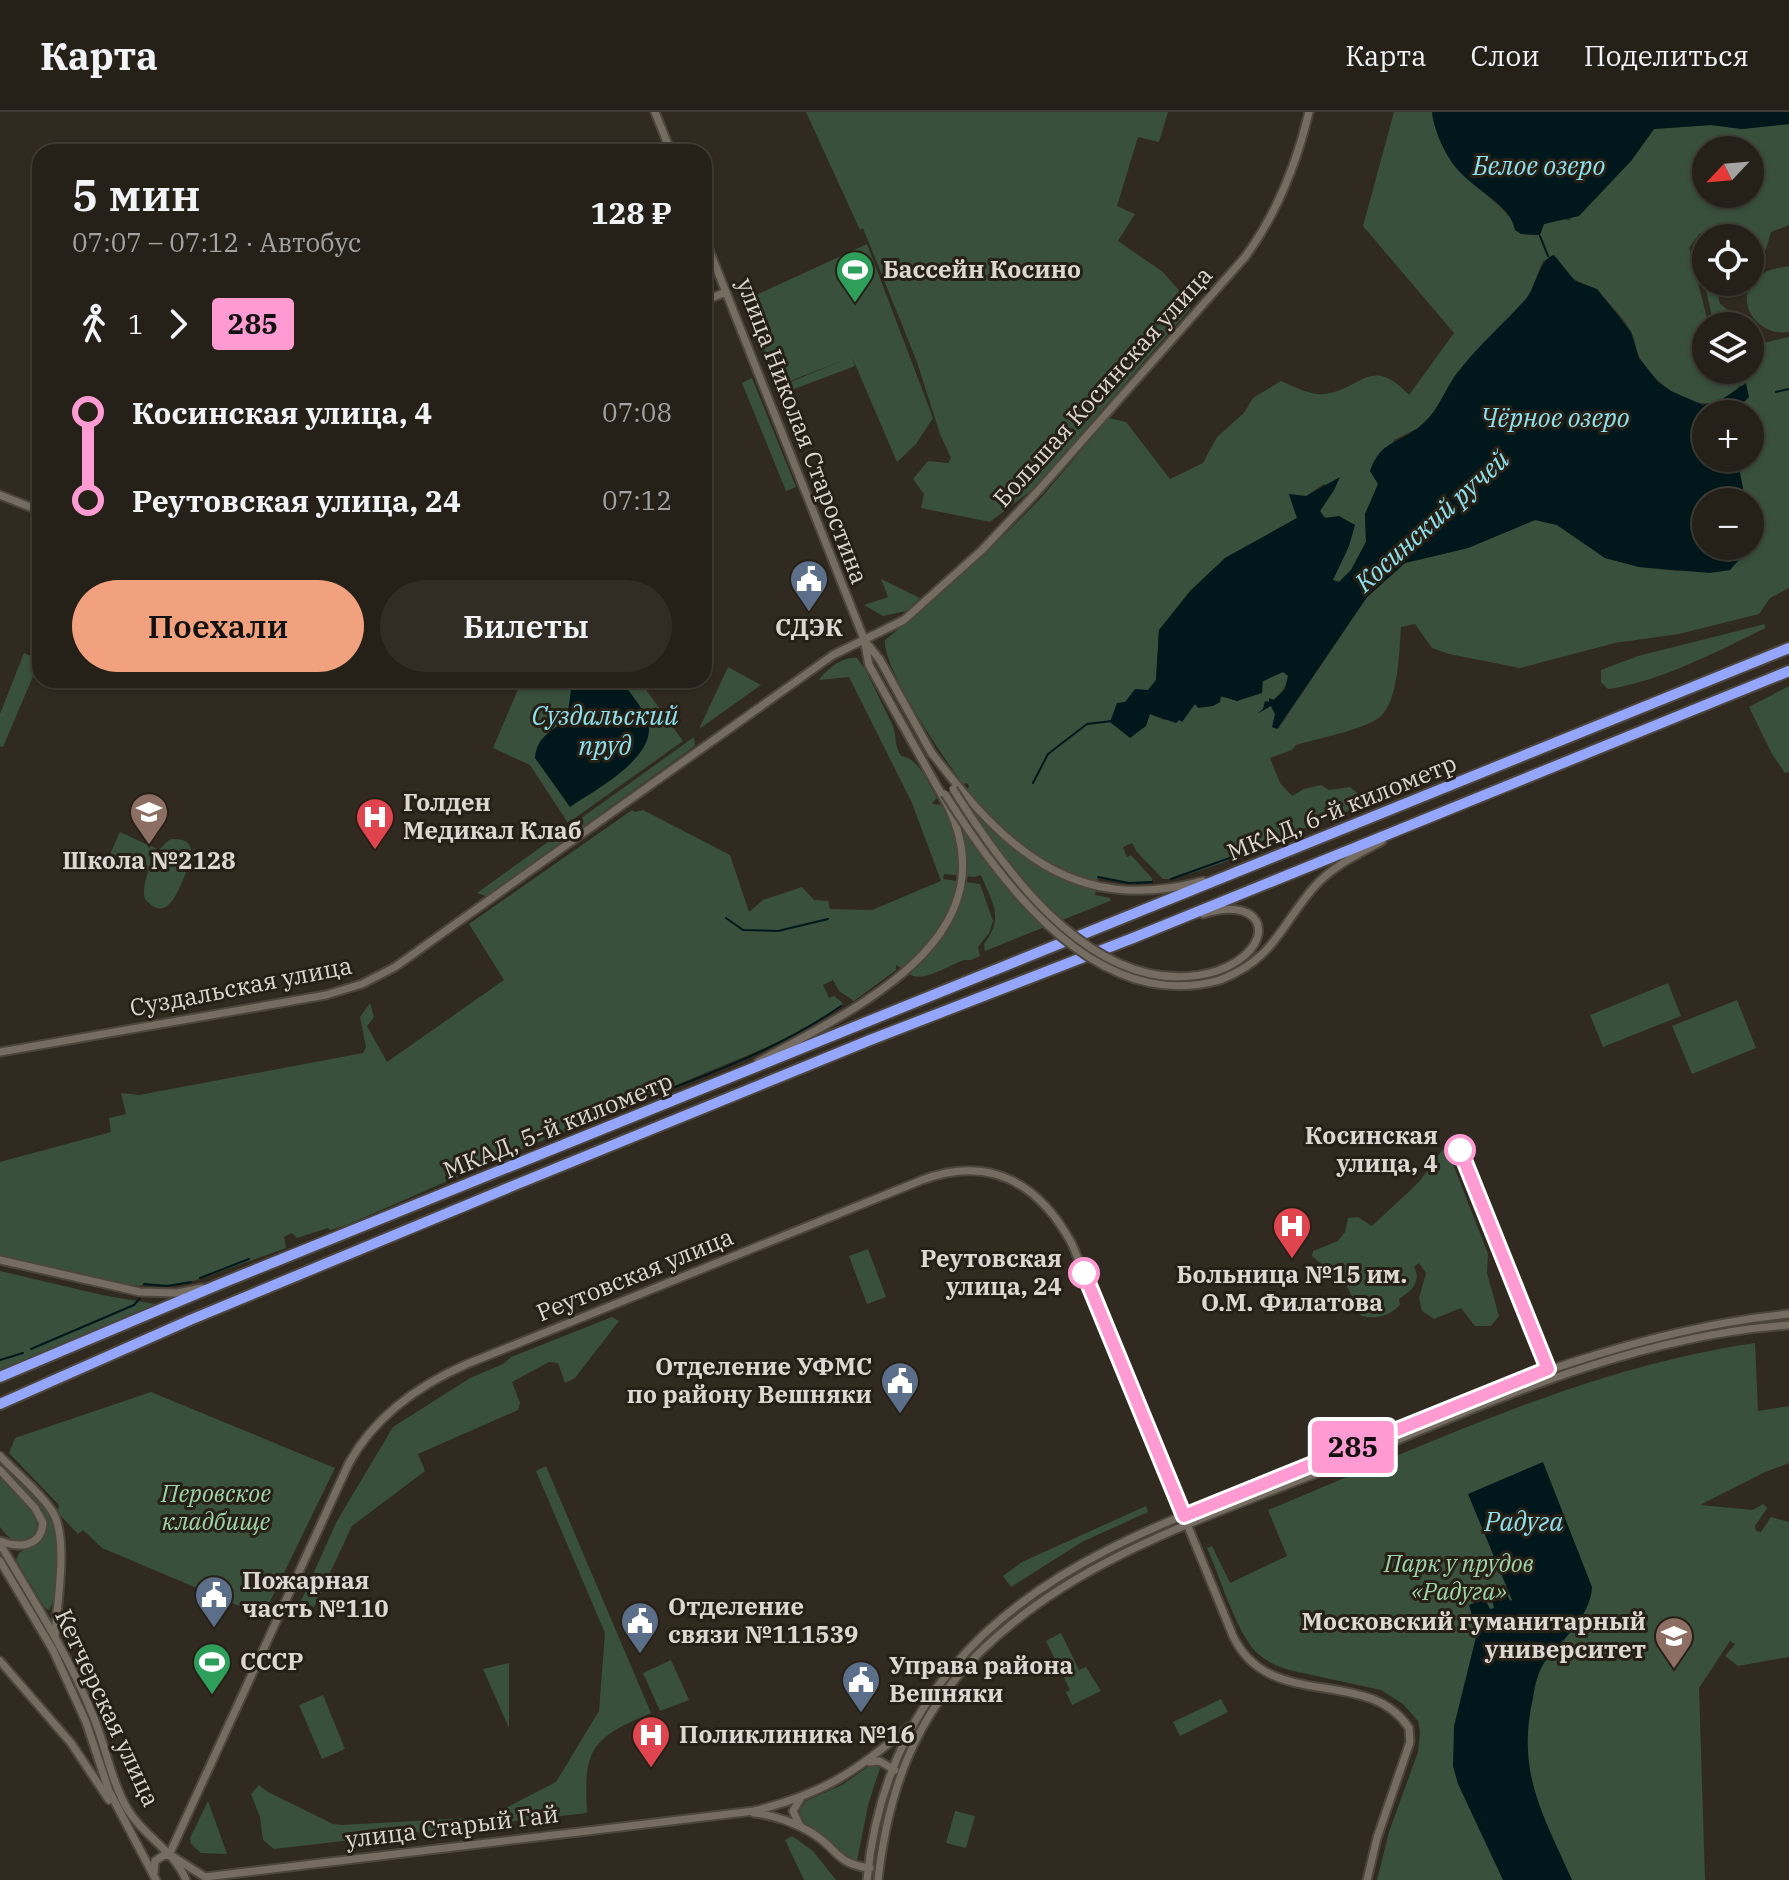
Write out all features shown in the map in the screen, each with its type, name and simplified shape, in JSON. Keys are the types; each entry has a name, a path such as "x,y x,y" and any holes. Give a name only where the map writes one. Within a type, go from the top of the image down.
{"highway":[{"name":"МКАД, 6-й километр","path":"960,985 1789,648"},
{"name":"МКАД, 6-й километр","path":"967,1002 1133,938 1789,671"},
{"name":"МКАД, 5-й километр","path":"0,1377 170,1304 960,985"},
{"name":"МКАД, 5-й километр","path":"0,1406 190,1320 967,1002"}],"main road":[{"path":"655,112 668,144"},
{"name":"Большая Косинская улица","path":"864,639 904,620 982,550 1226,281 1266,224 1284,187 1309,112"},
{"name":"улица Николая Старостина","path":"712,257 864,639"},
{"path":"712,298 726,292"},
{"path":"0,495 32,508"},
{"path":"864,639 871,668 914,747 949,791 1026,854 1062,874 1098,887 1128,891 1161,890 1239,871"},
{"path":"864,639 880,660 949,791 1005,882 1037,916 1082,951 1115,970 1152,984 1183,987 1240,971 1265,952 1328,873 1414,824"},
{"name":"Суздальская улица","path":"0,1052 326,995 383,975 521,880 833,655 864,639"},
{"path":"710,1086 823,1025 901,974 922,957 939,937 949,922 959,895 963,866 949,791"},
{"path":"1133,938 1217,910 1246,912 1257,926 1255,946 1219,976"},
{"name":"Реутовская улица","path":"155,1876 157,1859 171,1855 349,1463 366,1438 394,1409 419,1390 467,1364 931,1177 964,1170 998,1174 1031,1191 1059,1222 1072,1244 1233,1636 1249,1661 1281,1680 1380,1701 1394,1710 1409,1728 1410,1742 1377,1838 1367,1880"},
{"path":"0,1260 140,1292 177,1293 220,1284"},
{"path":"867,1880 878,1806 891,1768 915,1722 954,1666 983,1635 1048,1582 1091,1558 1184,1516 1560,1365 1658,1337 1789,1314"},
{"path":"878,1880 887,1815 900,1774 917,1736 937,1704 969,1664 1000,1633 1061,1587 1139,1546 1188,1525 1563,1374 1647,1350 1757,1328 1789,1325"},
{"path":"0,1456 45,1502 56,1520 60,1543 55,1637"},
{"path":"0,1470 35,1508 43,1523 40,1536 30,1543 17,1546 0,1543"},
{"name":"Кетчерская улица","path":"0,1543 55,1637 94,1718 117,1788 129,1810 147,1834 171,1855 186,1880"},
{"name":"Кетчерская улица","path":"0,1561 53,1650 86,1722 109,1791 155,1876"},
{"path":"0,1661 71,1743 121,1816"},
{"name":"улица Старый Гай","path":"171,1855 203,1878 740,1813 804,1797 828,1786 865,1763 915,1722"},
{"path":"865,1763 879,1761 900,1774"},
{"path":"804,1797 796,1803 793,1811 797,1822 805,1830"},
{"name":"улица Старый Гай","path":"740,1813 773,1817 805,1830 824,1842 845,1862 879,1869"}],"green space":[{"path":"806,112 1168,112 1159,142 1138,137 1117,206 1135,214 1118,241 1163,272 1190,303 1190,309 1033,489 990,522 921,508 924,494 913,479 928,461 948,463 951,458 917,362 863,228 860,230"},
{"path":"1394,112 1432,112 1443,146 1457,169 1502,209 1521,234 1539,235 1544,224 1560,219 1569,220 1631,161 1654,129 1711,125 1742,129 1789,124 1789,225 1771,232 1764,252 1764,224 1692,224 1692,244 1689,248 1692,296 1701,296 1705,312 1692,312 1692,384 1764,384 1764,343 1789,337 1789,588 1770,598 1759,614 1679,634 1615,643 1520,668 1449,654 1432,648 1415,624 1401,627 1394,687 1380,717 1353,730 1296,745 1292,750 1270,758 1280,783 1292,796 1321,785 1329,790 1350,787 1363,798 1364,805 1272,841 1266,840 1220,864 1171,879 1163,879 1132,843 1123,847 1127,857 1131,855 1152,878 1152,882 1129,883 1098,877 1095,895 1110,898 1110,901 985,951 984,944 994,926 995,918 981,875 944,874 943,879 980,884 993,921 989,933 978,947 980,956 919,977 896,965 896,970 854,1001 839,991 833,980 823,985 829,998 834,996 843,1003 841,1006 801,1031 765,1048 347,1225 297,1238 292,1233 284,1237 286,1248 188,1283 140,1286 98,1280 0,1256 0,1162 111,1132 109,1118 126,1114 121,1093 139,1095 363,1053 366,1047 360,1017 370,1003 374,1017 367,1026 387,1062 504,980 469,924 632,810 643,810 730,855 749,912 763,900 802,887 814,900 828,901 830,909 872,910 941,881 912,803 849,677 819,680 826,672 846,659 857,658 893,726 901,756 918,766 937,798 932,803 947,803 959,798 969,786 963,784 942,754 903,691 893,671 885,640 997,542 1040,499 1109,418 1126,422 1170,479 1203,463 1217,437 1244,413 1253,398 1281,381 1308,392 1324,394 1366,378 1385,377 1409,395 1454,333 1363,226","holes":["1554,256 1577,281 1597,290 1617,312 1633,335 1641,360 1674,393 1692,401 1719,400 1740,385 1749,397 1746,400 1764,400 1764,472 1740,472 1742,488 1764,488 1764,560 1723,560 1678,571 1639,567 1605,558 1557,525 1535,520 1468,548 1405,563 1367,597 1278,729 1271,706 1263,709 1283,689 1288,676 1283,672 1263,681 1238,701 1221,697 1203,700 1179,720 1164,720 1121,702 1148,690 1156,680 1159,630 1225,558 1297,518 1289,495 1306,496 1324,484 1334,490 1320,511 1349,546 1332,580 1339,582 1351,570 1366,542 1365,514 1394,440 1418,428 1437,410 1457,374 1529,296 1543,261"]},
{"path":"867,244 933,418 916,444 897,462 852,357 855,366 781,394 778,387 844,360 777,386 751,318 755,316 753,305 759,304 756,295"},
{"path":"1789,266 1789,332 1766,329 1764,312 1750,312 1747,305 1747,296 1764,296 1764,273"},
{"path":"1707,296 1718,296 1720,304 1731,312 1711,312"},
{"path":"752,378 796,487 786,491 742,383"},
{"path":"881,579 920,598 906,611 883,616 864,605 888,597"},
{"path":"1765,624 1765,628 1668,673 1608,689 1601,682 1601,670 1638,656"},
{"path":"24,653 32,656 32,679 3,747 0,746 0,714"},
{"path":"728,667 761,685 699,729"},
{"path":"1789,686 1789,772 1785,773 1749,707"},
{"path":"519,688 645,688 683,741 568,823 530,765 493,748"},
{"path":"694,737 695,745 692,748 486,896 477,893"},
{"path":"120,832 157,849 147,871 110,854"},
{"path":"171,839 187,842 190,859 173,899 164,908 158,908 145,899 145,884 155,857"},
{"path":"1668,983 1681,1016 1603,1047 1590,1015"},
{"path":"1737,1000 1756,1048 1692,1074 1672,1026"},
{"path":"1443,1149 1451,1159 1488,1254 1487,1273 1499,1316 1491,1326 1475,1326 1461,1308 1434,1319 1422,1311 1419,1298 1426,1273 1419,1263 1414,1267 1416,1282 1399,1299 1400,1305 1382,1316 1361,1316 1347,1286 1312,1256 1313,1251 1338,1241 1345,1232 1348,1218 1358,1217 1372,1226 1419,1182"},
{"path":"868,1249 886,1297 867,1304 849,1256"},
{"path":"0,1271 102,1295 155,1304 0,1371"},
{"path":"612,1317 619,1321 575,1378 565,1383 558,1363 549,1362 512,1382 520,1403 518,1410 418,1454 425,1471 352,1526 314,1607 301,1601 337,1521 393,1427 470,1378 503,1364 511,1357"},
{"name":"Парк у прудов «Радуга»","path":"1755,1343 1758,1411 1789,1406 1789,1463 1700,1505 1753,1510 1763,1504 1767,1508 1755,1526 1756,1531 1761,1532 1771,1517 1789,1522 1789,1657 1738,1666 1725,1656 1735,1644 1730,1641 1699,1688 1705,1880 1377,1880 1389,1832 1418,1752 1418,1721 1403,1704 1381,1690 1289,1670 1260,1655 1249,1643 1235,1617 1207,1548 1212,1546 1230,1583 1287,1556 1268,1510 1446,1435 1567,1390 1629,1370"},
{"name":"Перовское кладбище","path":"151,1392 335,1468 263,1616 102,1548 83,1530 78,1534 57,1512 59,1505 9,1453 15,1438"},
{"path":"0,1460 37,1496 50,1513 57,1530 58,1562 53,1602 49,1610 16,1560 19,1553 43,1538 47,1524 45,1515 0,1465"},
{"path":"546,1466 651,1713 616,1730 595,1748 587,1773 587,1813 274,1849 263,1840 260,1817 251,1794 259,1785 333,1824 342,1825 488,1817 556,1782 599,1711 605,1633 536,1471"},
{"path":"0,1475 34,1513 36,1531 31,1539 13,1540 0,1527"},
{"path":"1146,1506 1148,1512 1082,1542 1011,1587 1003,1576 1022,1562"},
{"path":"1061,1633 1079,1670 1086,1667 1101,1691 1072,1705 1066,1692 1070,1690 1046,1641"},
{"path":"671,1660 689,1700 660,1711 643,1673"},
{"path":"509,1663 509,1728 483,1669"},
{"path":"323,1695 345,1749 322,1759 299,1705"},
{"path":"1221,1699 1228,1712 1180,1736 1173,1722"},
{"path":"872,1764 880,1768 868,1805 857,1861 846,1858 824,1836 803,1822 799,1811 806,1801 842,1785"},
{"path":"208,1801 227,1854 201,1853 191,1844 190,1838"},
{"path":"955,1811 975,1816 966,1848 946,1843"},
{"path":"792,1836 813,1851 836,1880 804,1880 785,1840"}],"water":[{"name":"Белое озеро","path":"1432,112 1789,112 1789,124 1742,129 1711,125 1654,129 1631,161 1579,216 1544,224 1540,235 1521,234 1515,230 1507,213 1456,167 1438,136"},
{"name":"Чёрное озеро","path":"1554,255 1575,281 1597,289 1631,332 1639,358 1658,382 1692,400 1692,472 1740,472 1743,488 1692,488 1692,560 1739,560 1730,570 1710,573 1639,567 1605,558 1557,525 1535,520 1468,548 1405,563 1367,597 1277,729 1272,727 1275,714 1271,706 1257,714 1263,709 1265,701 1269,702 1269,698 1274,700 1285,689 1288,676 1283,672 1263,681 1262,693 1237,701 1221,696 1220,702 1213,706 1198,708 1195,704 1182,722 1179,720 1176,723 1150,714 1146,726 1130,738 1110,722 1117,703 1125,702 1135,689 1148,690 1156,680 1159,630 1190,591 1225,558 1297,518 1289,494 1306,496 1340,477 1320,511 1324,518 1339,516 1355,525 1333,580 1339,582 1351,570 1366,542 1365,514 1378,484 1370,471 1374,461 1384,449 1431,416 1457,373 1529,295 1549,258"},
{"name":"Чёрное озеро","path":"1745,384 1749,397 1746,400 1721,400"},
{"name":"Суздальский пруд","path":"627,688 644,712 649,731 637,757 570,807 535,758 542,739 567,719 571,690"},
{"name":"Радуга","path":"1543,1462 1592,1587 1581,1618 1540,1671 1529,1725 1528,1749 1535,1792 1572,1880 1503,1880 1458,1784 1453,1766 1454,1726 1477,1633 1469,1605 1485,1599 1490,1609 1494,1608 1491,1596 1505,1590 1512,1600 1468,1494"}],"waterway":[{"name":"Косинский ручей","path":"1540,236 1548,256"},
{"path":"1776,392 1789,389"},
{"name":"Косинский ручей","path":"1033,783 1048,754 1087,724 1112,721"},
{"path":"1171,879 1252,850 1266,840"},
{"path":"1098,877 1129,883 1152,882"},
{"name":"Косинский ручей","path":"726,918 743,930 778,931 828,919"},
{"path":"595,1118 753,1055 841,1006"},
{"path":"200,1278 249,1259"},
{"path":"144,1284 167,1286 191,1282"},
{"path":"31,1349 134,1305 140,1298"},
{"path":"0,1360 23,1353"}],"bus line":[{"name":"285","path":"1084,1273 1184,1516 1548,1369 1460,1150"}],"place":[{"name":"Бассейн Косино","path":"855,304"},
{"name":"СДЭК","path":"809,613"},
{"name":"Школа №2128","path":"149,846"},
{"name":"Голден Медикал Клаб","path":"375,851"},
{"name":"Косинская улица, 4","path":"1460,1150"},
{"name":"Больница №15 им. О.М. Филатова","path":"1292,1260"},
{"name":"Реутовская улица, 24","path":"1084,1273"},
{"name":"Отделение УФМС по району Вешняки","path":"900,1415"},
{"name":"Пожарная часть №110","path":"214,1629"},
{"name":"Отделение связи №111539","path":"640,1655"},
{"name":"Московский гуманитарный университет","path":"1674,1670"},
{"name":"СССР","path":"212,1696"},
{"name":"Управа района Вешняки","path":"861,1714"},
{"name":"Поликлиника №16","path":"651,1769"}]}
